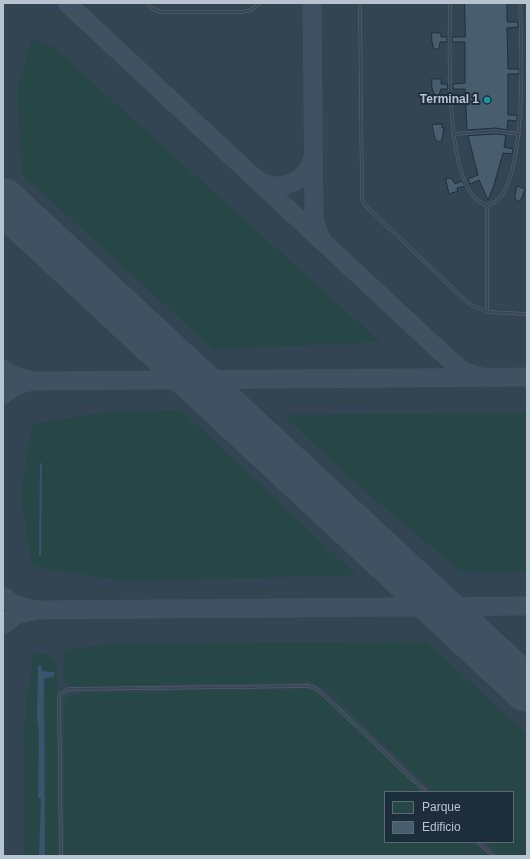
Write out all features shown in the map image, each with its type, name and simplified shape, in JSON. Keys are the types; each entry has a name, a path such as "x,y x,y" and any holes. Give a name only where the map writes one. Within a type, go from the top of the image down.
{"lane":[{"path":"146,3 154,10 166,12 242,12 251,10 260,3"},
{"path":"360,3 362,197 364,204 465,301 476,309 487,312 527,314"},
{"path":"450,3 451,103 453,134 460,164 469,187 477,199 487,205"},
{"path":"487,205 495,202 503,193 512,165 519,134 521,101 520,3"},
{"path":"453,134 496,131 519,134"},
{"path":"487,205 487,312"},
{"path":"61,856 59,698 60,694 68,689 309,686 327,698 425,791"},
{"path":"479,843 493,856"}],"shaded area":[{"path":"3,3 527,3 527,856 3,856"},
{"path":"41,665 42,671 54,672 54,676 44,678 45,856 39,856 41,798 38,798 39,734 37,719 38,666"}],"green space":[{"path":"32,39 52,46 380,342 213,349 22,174 17,89"},
{"path":"181,410 356,575 125,581 32,566 21,494 32,424 105,412"},
{"path":"527,413 527,572 461,572 357,484 283,415"},
{"path":"426,641 527,735 527,856 500,856 486,843 514,843 514,791 432,791 326,690 311,682 72,686 63,680 65,650 111,644"},
{"path":"37,654 48,654 54,659 57,667 58,856 25,856 24,724 33,658"},
{"path":"303,689 316,692 325,698 421,791 384,791 384,843 475,843 489,856 65,856 64,704 67,697 81,693"}],"building":[{"name":"Terminal 1","path":"465,3 507,3 507,22 518,22 518,27 507,28 508,69 519,69 519,74 508,74 508,115 517,115 517,121 508,120 507,130 496,128 467,130 465,89 453,89 453,84 465,83 465,42 452,42 452,37 465,37"},
{"path":"432,33 441,33 441,37 447,37 447,42 440,42 439,49 434,49"},
{"path":"432,79 441,79 441,84 447,84 448,89 441,89 439,95 435,96 432,88"},
{"path":"442,124 442,128 444,128 442,140 439,142 435,139 432,125"},
{"path":"496,134 506,135 504,147 513,149 512,154 503,153 488,200 479,180 470,184 468,179 478,175 468,136"},
{"path":"447,178 451,178 455,184 462,181 465,186 457,188 458,191 449,194 446,181"},
{"path":"517,186 525,189 522,198 518,202 515,198"}],"waterway":[{"path":"40,555 41,464"}],"taxiway":[{"path":"67,3 453,363 463,371 484,378"},
{"path":"312,3 314,216 317,229 322,240"},
{"path":"258,180 275,186 292,183 305,172 310,165 313,156"},
{"path":"3,369 14,376 34,381"},
{"path":"3,395 18,385 35,381 527,377"},
{"path":"3,596 15,605 36,610 527,606"},
{"path":"3,625 16,615 35,610"}],"runway":[{"path":"3,201 527,689"}],"place":[{"name":"Terminal 1","path":"487,100"}]}
